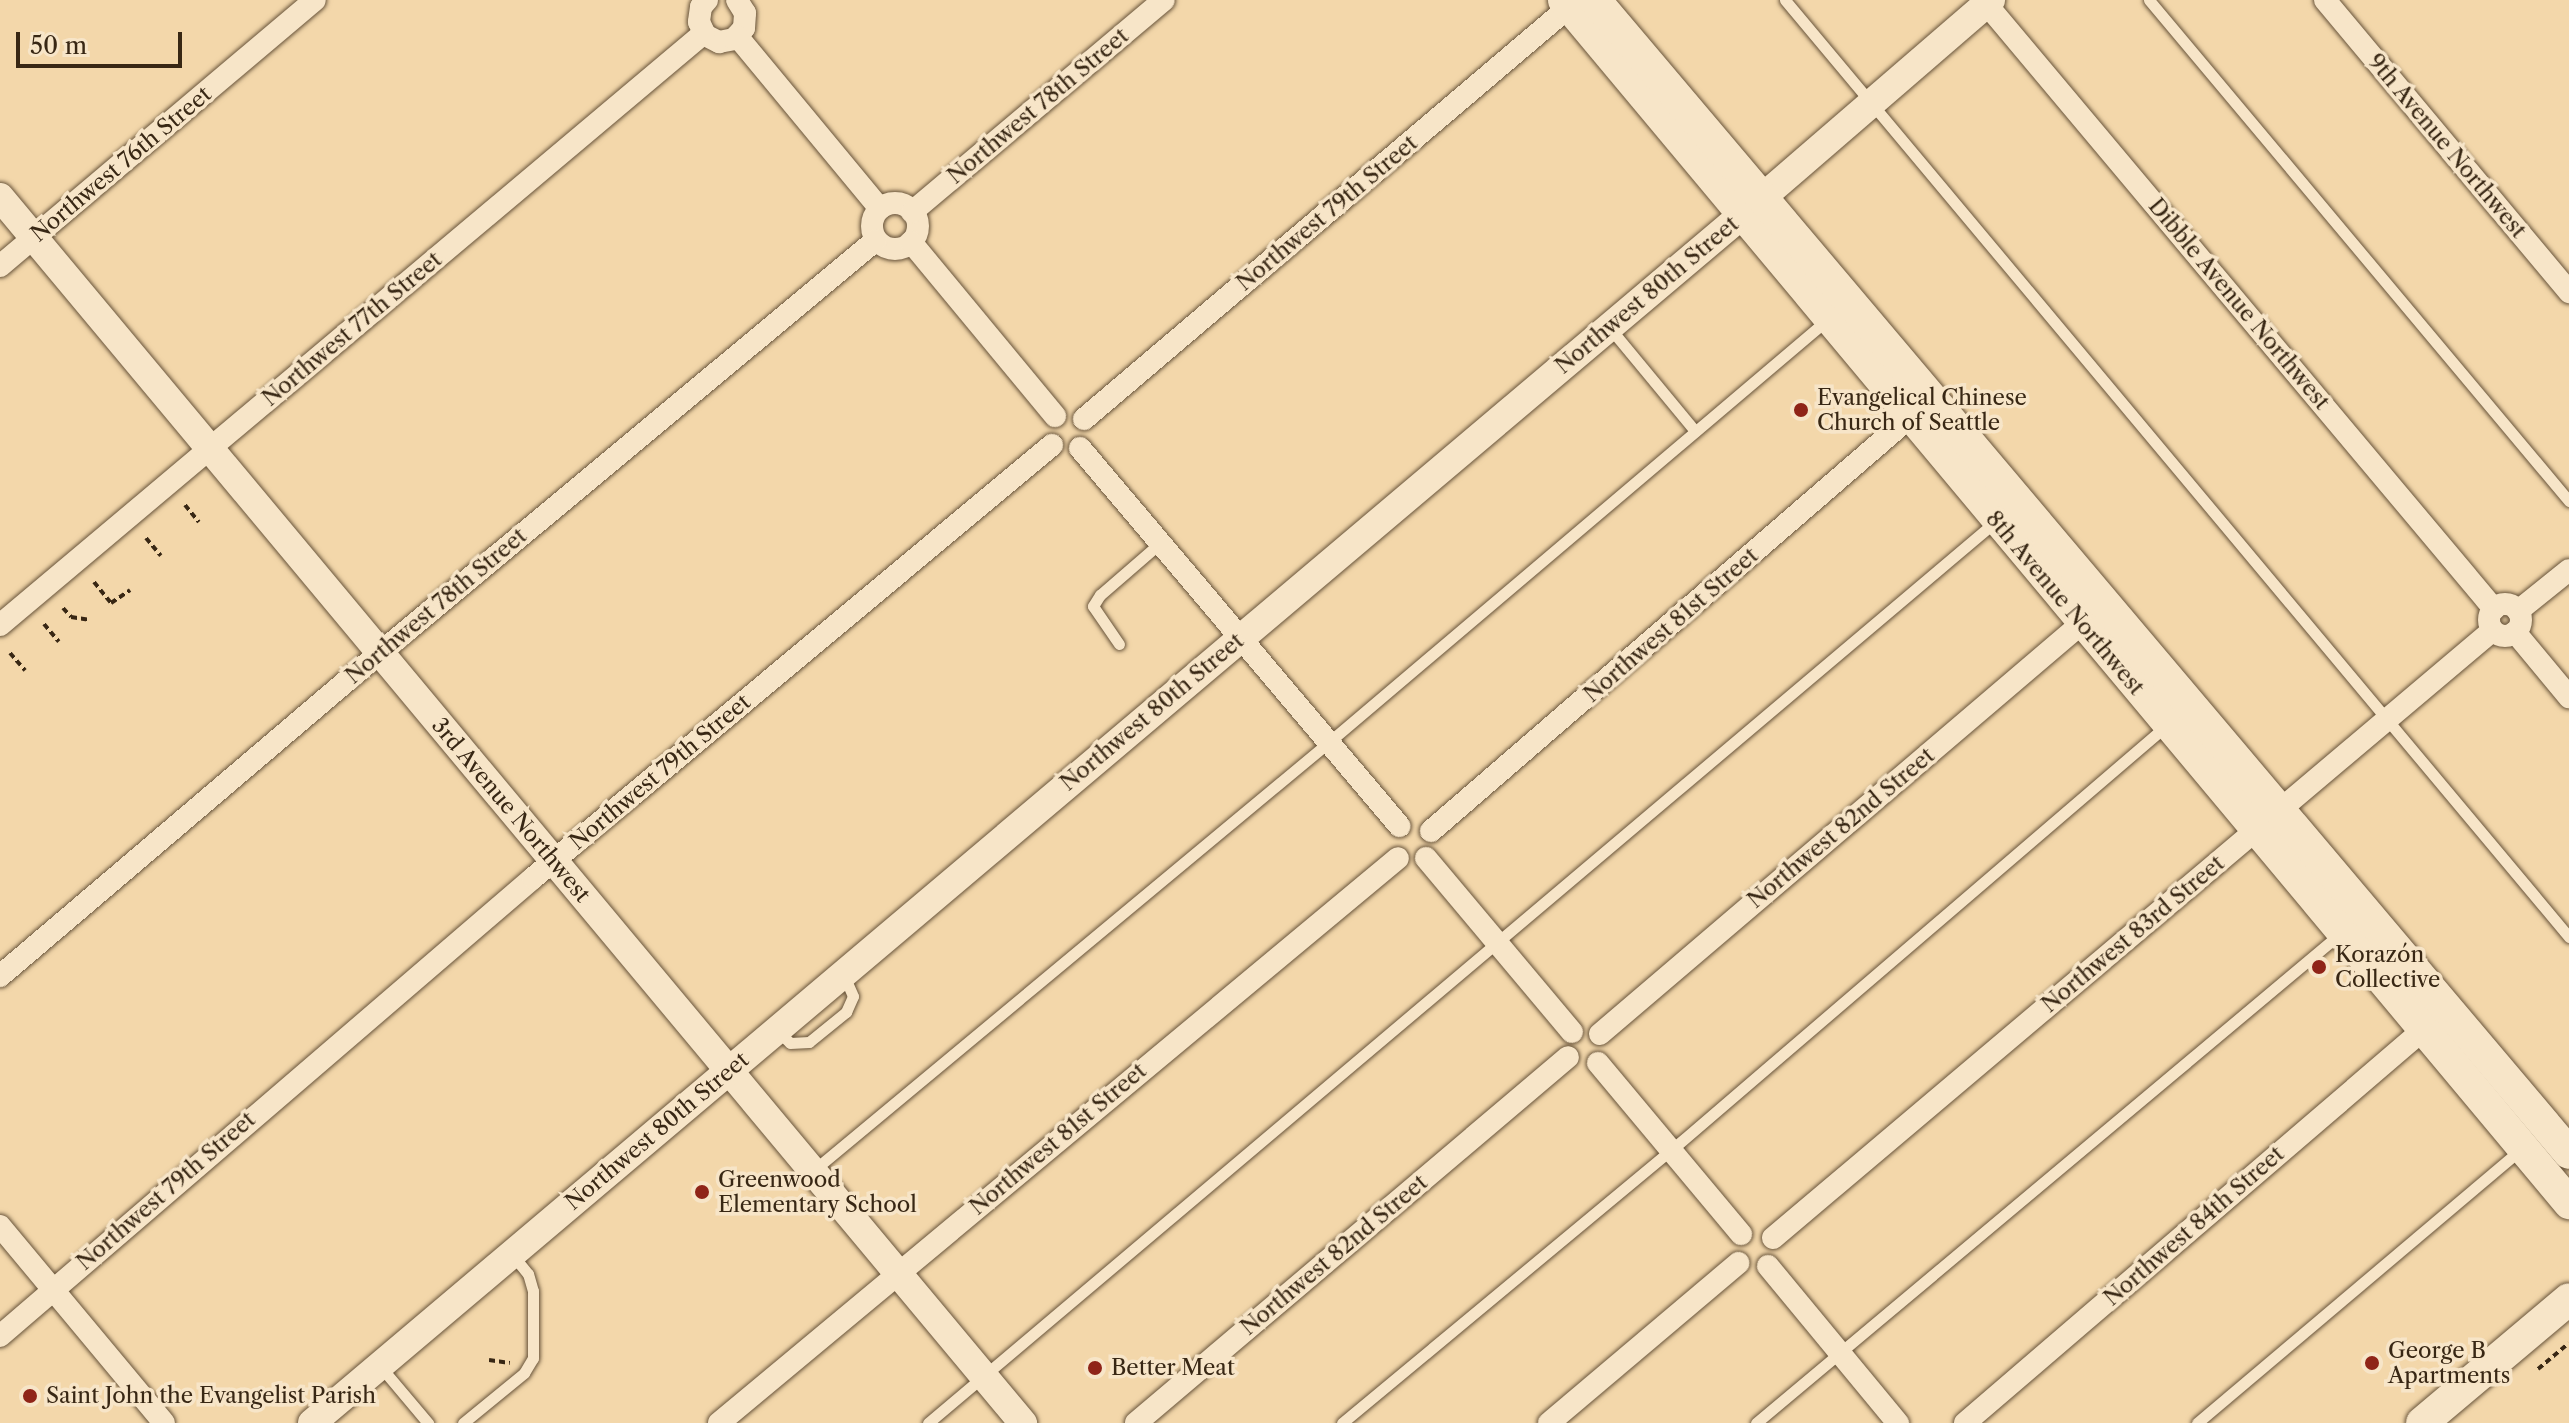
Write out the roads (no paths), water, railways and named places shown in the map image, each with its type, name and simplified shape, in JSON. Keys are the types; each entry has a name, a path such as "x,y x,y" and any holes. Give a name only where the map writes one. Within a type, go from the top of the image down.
{"main road":[{"name":"8th Avenue Northwest","path":"1576,2 2280,809 2569,1153"},
{"name":"8th Avenue Northwest","path":"1752,206 1827,319 2569,1203"},
{"path":"2422,1423 2569,1299"}],"street":[{"name":"Northwest 76th Street","path":"0,266 315,0"},
{"path":"707,0 699,15 704,33 719,42 737,36 745,21 741,1"},
{"name":"Northwest 78th Street","path":"912,212 1164,0"},
{"name":"9th Avenue Northwest","path":"2325,0 2569,292"},
{"name":"Northwest 80th Street","path":"312,1423 1752,206 1987,1"},
{"name":"Dibble Avenue Northwest","path":"1987,1 2569,697"},
{"name":"Northwest 79th Street","path":"1084,419 1576,2"},
{"name":"Northwest 77th Street","path":"0,625 704,33"},
{"path":"737,36 880,209"},
{"name":"3rd Avenue Northwest","path":"0,197 1023,1423"},
{"path":"894,204 912,212 917,228 911,242 889,249 876,240 872,226 880,209 894,204"},
{"name":"Northwest 78th Street","path":"0,976 380,653 876,240"},
{"path":"911,242 1055,416"},
{"path":"1069,411 1084,419 1089,434 1080,448 1063,452 1052,445 1047,431 1055,416 1069,411"},
{"name":"Northwest 81st Street","path":"1431,831 1910,417"},
{"name":"Northwest 79th Street","path":"0,1336 553,861 1052,445"},
{"path":"1080,448 1399,826"},
{"name":"Northwest 83rd Street","path":"1773,1238 2505,620 2569,570"},
{"name":"Northwest 82nd Street","path":"1600,1034 2082,623"},
{"path":"1415,821 1431,831 1433,847 1426,858 1413,863 1398,858 1391,840 1399,826 1415,821"},
{"name":"Northwest 81st Street","path":"719,1423 1398,858"},
{"path":"1426,858 1572,1032"},
{"path":"1586,1027 1600,1034 1606,1048 1598,1063 1583,1067 1568,1057 1566,1044 1572,1032 1586,1027"},
{"name":"Northwest 84th Street","path":"1965,1423 2423,1030"},
{"name":"Northwest 82nd Street","path":"1136,1423 1568,1057"},
{"path":"1598,1063 1741,1234"},
{"path":"0,1226 164,1423"},
{"path":"1758,1229 1773,1238 1776,1252 1768,1266 1752,1270 1738,1263 1734,1247 1741,1234 1758,1229"},
{"path":"1549,1423 1738,1263"},
{"path":"1768,1266 1898,1423"}],"lane":[{"path":"1785,0 2569,937"},
{"path":"2149,0 2569,501"},
{"path":"812,1171 1329,742 1827,319"},
{"path":"1609,327 1695,431"},
{"path":"928,1423 1996,521"},
{"path":"1119,644 1093,606 1100,595 1160,543"},
{"path":"1342,1423 1670,1151 2168,725"},
{"path":"1756,1423 2342,932"},
{"path":"2197,1423 2522,1148"},
{"path":"463,1423 524,1373 533,1358 533,1291 528,1274 512,1254"},
{"path":"380,1366 428,1423"}],"place":[{"name":"Evangelical Chinese Church of Seattle","path":"1801,410"},
{"name":"Korazón Collective","path":"2319,967"},
{"name":"Greenwood Elementary School","path":"702,1192"},
{"name":"George B Apartments","path":"2372,1363"},
{"name":"Better Meat","path":"1095,1368"},
{"name":"Saint John the Evangelist Parish","path":"30,1396"}]}
